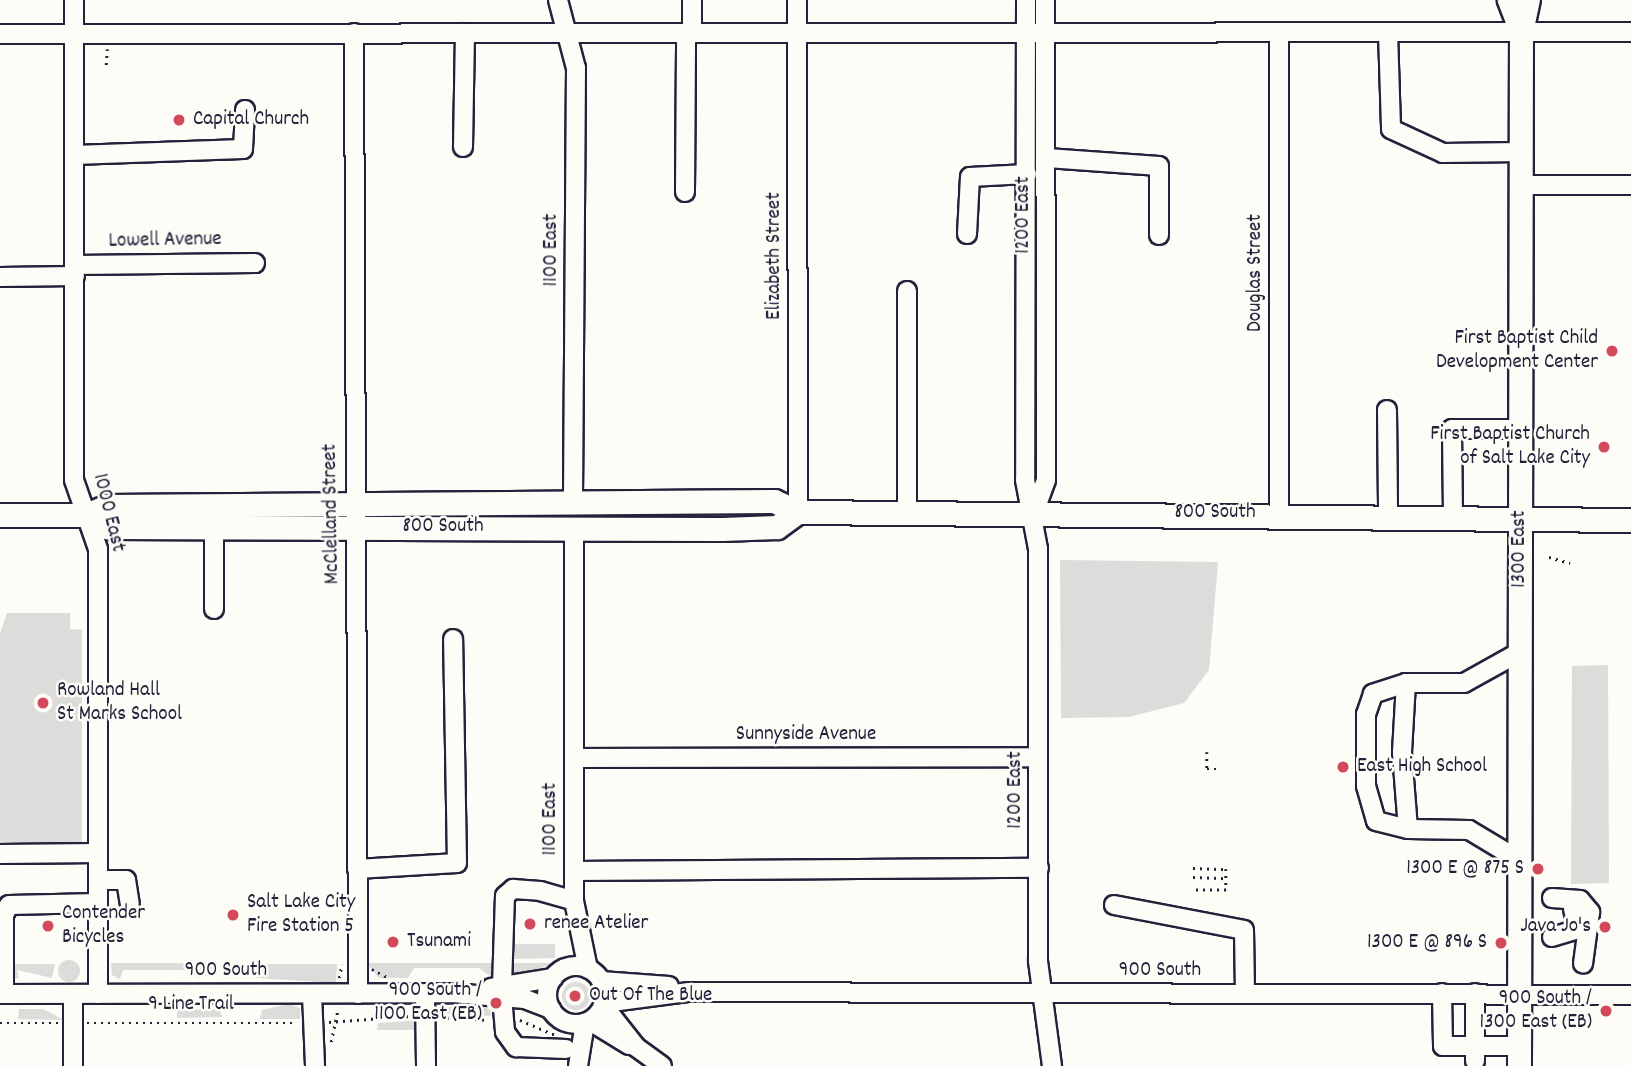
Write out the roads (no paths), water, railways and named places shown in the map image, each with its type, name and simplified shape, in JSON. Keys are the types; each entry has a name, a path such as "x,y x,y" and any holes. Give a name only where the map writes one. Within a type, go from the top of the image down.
{"main road":[{"name":"1300 East","path":"1508,0 1521,32"},
{"name":"1300 East","path":"1519,1056 1521,32 1528,0"},
{"name":"800 South","path":"0,515 86,515 107,506 774,501 798,512 1520,514 1631,520"},
{"name":"800 South","path":"86,515 108,527 777,527 798,512"}],"street":[{"name":"1000 East","path":"74,0 74,480 98,554 98,994"},
{"name":"1100 East","path":"558,0 576,68 573,503"},
{"path":"685,192 692,0"},
{"name":"Elizabeth Street","path":"797,0 798,512"},
{"name":"1200 East","path":"1026,0 1025,480 1034,513 1041,994 1052,1066"},
{"name":"1200 East","path":"1034,513 1046,480 1045,0"},
{"path":"1,32 1631,32"},
{"name":"Douglas Street","path":"1279,32 1279,513"},
{"path":"1388,32 1395,132 1443,153 1522,152"},
{"name":"McClelland Street","path":"354,33 358,994"},
{"path":"463,147 465,33"},
{"path":"74,155 243,149 245,110"},
{"path":"1047,158 1159,166 1159,235"},
{"path":"967,234 970,177 1027,174"},
{"path":"1522,185 1631,185"},
{"path":"1026,223 1047,222"},
{"name":"Lowell Avenue","path":"0,276 255,263"},
{"path":"907,290 907,513"},
{"path":"1387,410 1388,514"},
{"path":"1452,514 1452,429 1521,429"},
{"path":"214,527 214,610"},
{"name":"1100 East","path":"556,975 574,901 574,527"},
{"path":"357,869 457,863 453,639"},
{"path":"1519,860 1469,830 1408,829 1376,821 1366,786 1366,714 1373,694 1406,684 1464,683 1520,652"},
{"path":"1406,684 1402,803 1408,829"},
{"name":"Sunnyside Avenue","path":"574,758 1038,757"},
{"path":"0,854 98,853"},
{"path":"574,871 1039,868"},
{"path":"98,880 126,880 130,904"},
{"path":"565,1022 566,1058 516,1047 505,1032 502,992 505,896 513,889 540,891 574,901"},
{"path":"1552,942 1577,942 1580,922 1573,909 1552,902 1580,900 1590,912 1583,964"},
{"name":"1100 East","path":"574,901 595,975"},
{"path":"2,994 4,915 9,905 98,903"},
{"path":"1114,905 1244,930 1245,993"},
{"path":"636,1047 604,1004 595,975 556,975 551,1009 565,1022 588,1022 636,1047 662,1066"},
{"name":"900 South","path":"2,994 502,992 556,975"},
{"name":"900 South","path":"595,975 689,992"},
{"name":"900 South","path":"502,992 551,1009"},
{"name":"900 South","path":"604,1004 689,992 1631,995"},
{"path":"425,993 426,1066"},
{"path":"1442,993 1443,1046 1475,1054 1519,1056"},
{"path":"1475,993 1475,1054"},
{"path":"73,994 73,1066"},
{"path":"312,994 316,1066"},
{"path":"578,1066 588,1022 604,1004"}],"place":[{"name":"Capital Church","path":"179,120"},
{"name":"First Baptist Child Development Center","path":"1612,351"},
{"name":"First Baptist Church of Salt Lake City","path":"1604,447"},
{"name":"Rowland Hall St Marks School","path":"43,703"},
{"name":"East High School","path":"1343,767"},
{"name":"1300 E @ 875 S","path":"1538,869"},
{"name":"Salt Lake City Fire Station 5","path":"233,915"},
{"name":"renee Atelier","path":"530,924"},
{"name":"Contender Bicycles","path":"48,926"},
{"name":"Java Jo's","path":"1605,927"},
{"name":"Tsunami","path":"393,942"},
{"name":"1300 E @ 896 S","path":"1501,943"},
{"name":"Out Of The Blue","path":"575,996"},
{"name":"900 South / 1100 East (EB)","path":"496,1003"},
{"name":"900 South / 1300 East (EB)","path":"1606,1011"}]}
